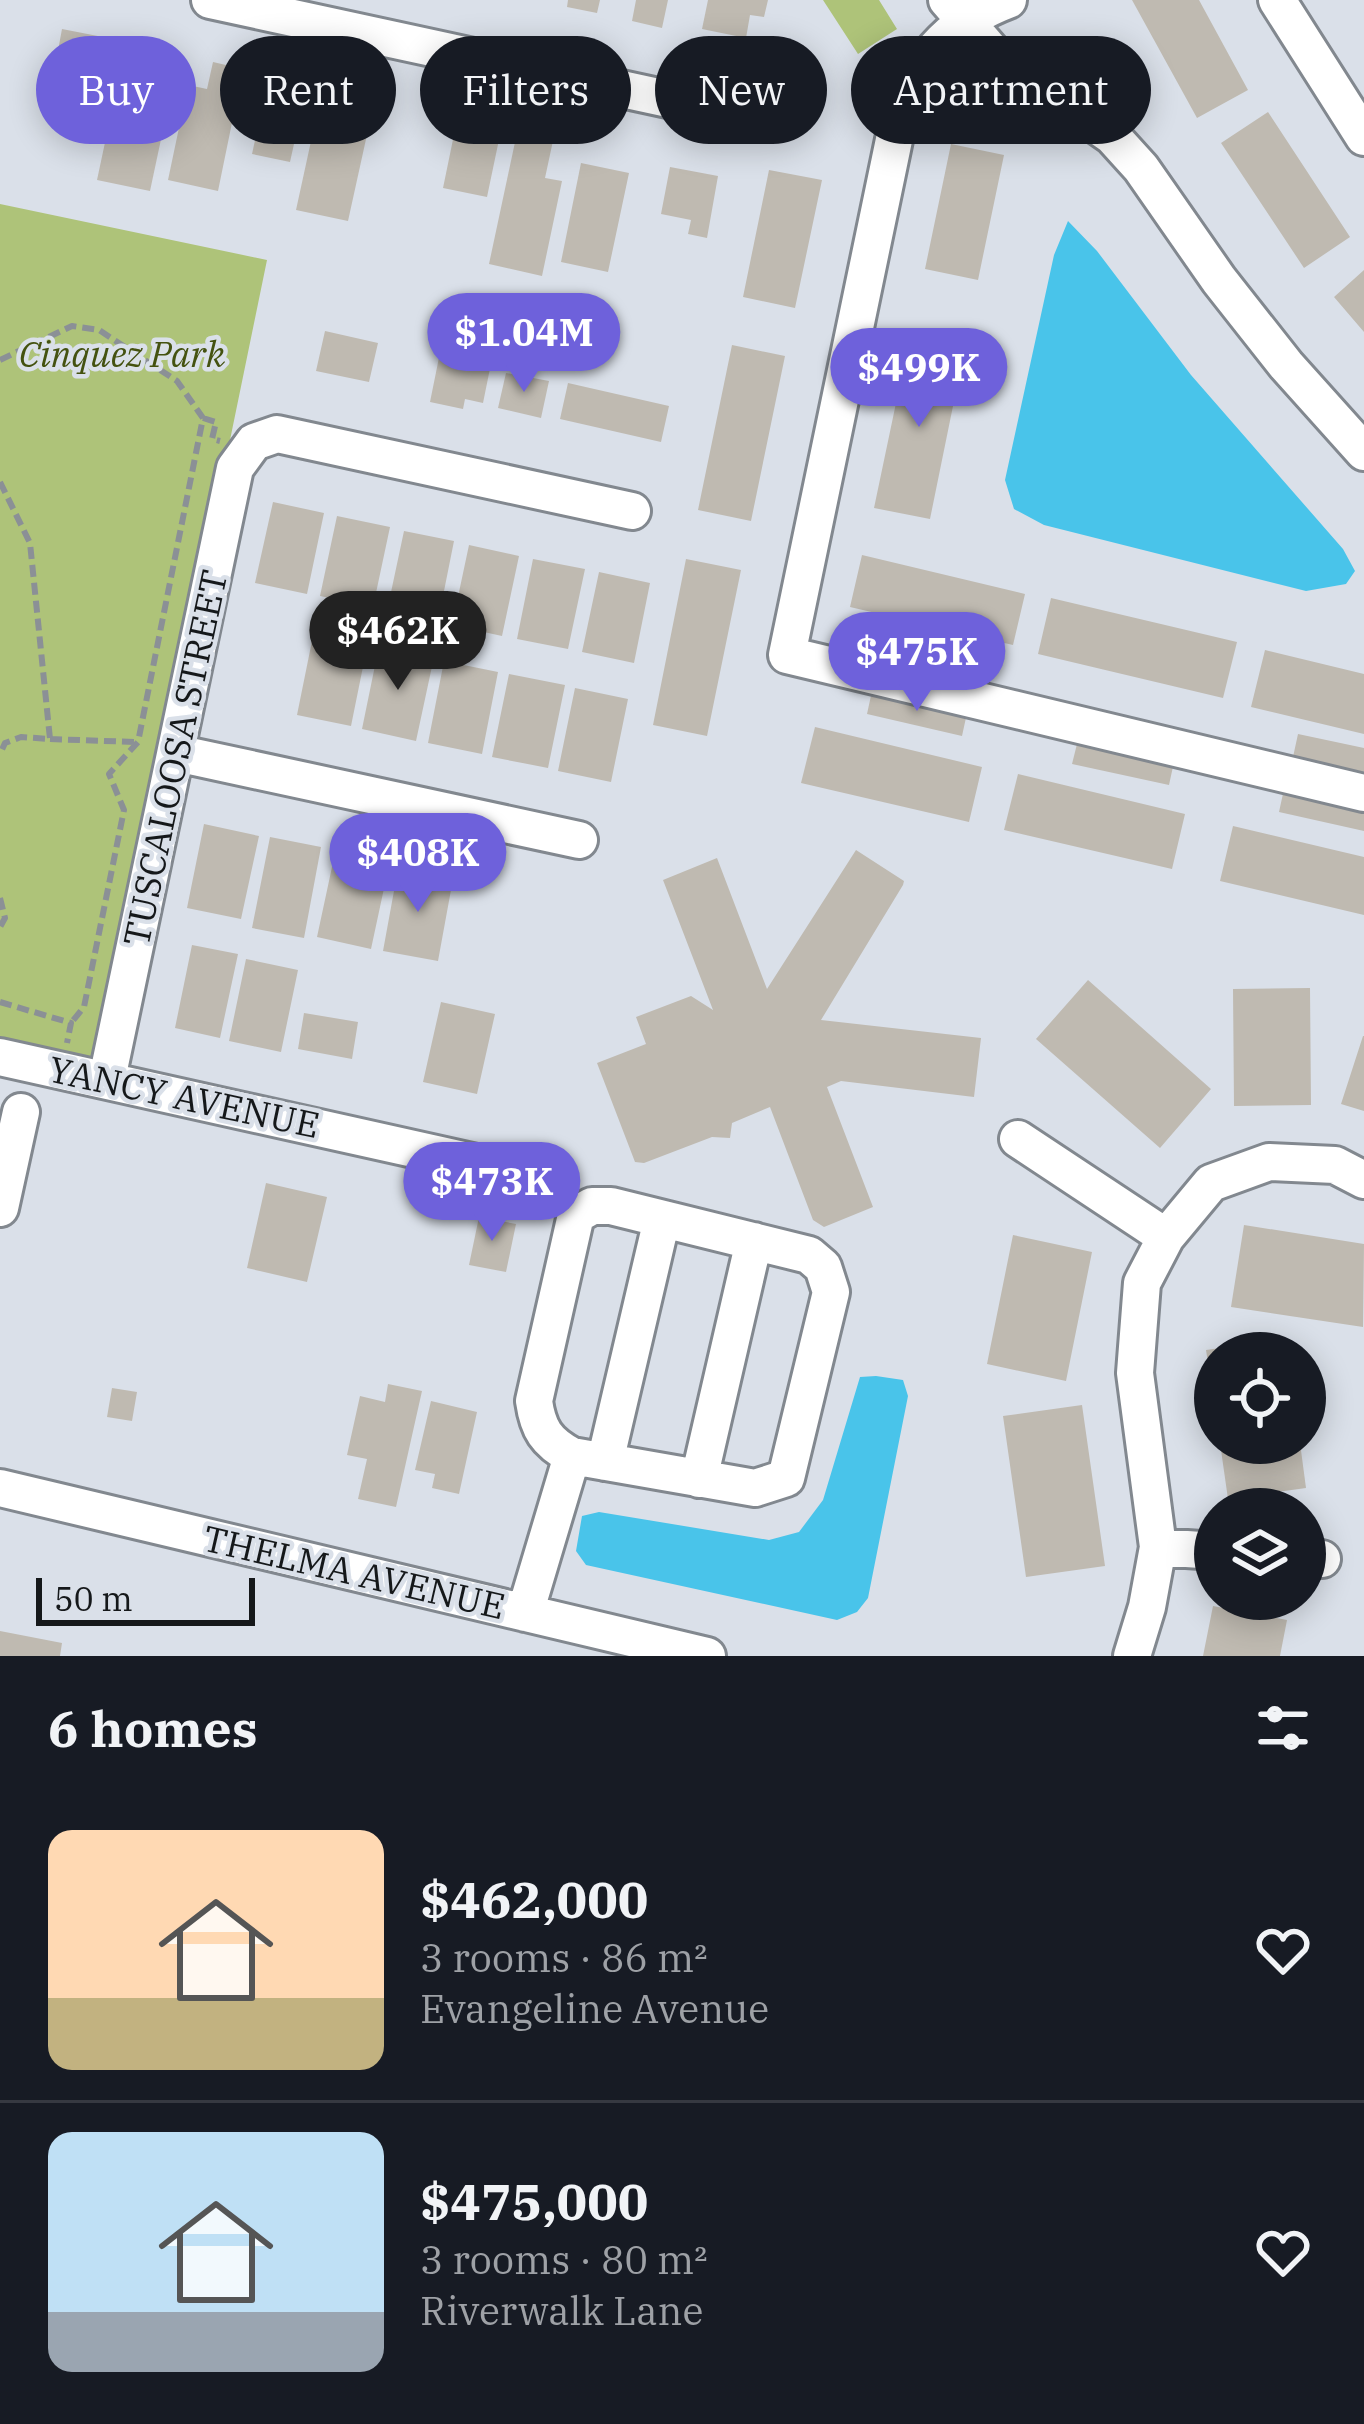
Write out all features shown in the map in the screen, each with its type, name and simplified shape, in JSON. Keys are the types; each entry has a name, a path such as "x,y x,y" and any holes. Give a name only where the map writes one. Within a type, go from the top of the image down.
{"street":[{"path":"211,0 655,96"},
{"path":"1008,0 955,11 901,106 787,655 1364,793"},
{"path":"1277,0 1364,137"},
{"path":"955,11 1010,68 1112,136 1141,168 1286,365 1364,452"},
{"name":"TUSCALOOSA STREET","path":"107,1079 235,468 254,442 278,434 632,511"},
{"path":"176,753 579,840"},
{"name":"YANCY AVENUE","path":"0,1057 508,1170"},
{"path":"0,1208 21,1112"},
{"path":"1018,1139 1166,1237"},
{"path":"1132,1656 1158,1547 1135,1373 1142,1282 1166,1237 1211,1184 1269,1162 1334,1165 1364,1180"},
{"path":"592,1206 611,1206 662,1219 809,1255 824,1267 831,1292 790,1472 773,1485 755,1488 588,1459 556,1447 537,1426 534,1401 576,1215 592,1206"},
{"path":"525,1613 588,1459 662,1219"},
{"path":"699,1479 754,1241"},
{"name":"THELMA AVENUE","path":"0,1488 707,1656"},
{"path":"1158,1547 1194,1550"}],"path":[{"path":"0,360 72,326 99,329 177,381 203,418 138,742 109,774 124,810 84,1007 71,1023 62,1070"},
{"path":"0,482 29,543 50,739"},
{"path":"0,754 5,743 21,737 138,742"},
{"path":"0,898 4,918 0,927"},
{"path":"2,1000 71,1023"}],"green space":[{"path":"823,0 879,0 897,29 886,36 851,36 851,43"},
{"name":"Cinquez Park","path":"0,204 267,260 101,1068 0,1047"}],"water":[{"path":"1068,221 1097,251 1191,375 1343,549 1355,571 1346,584 1306,591 1044,525 1014,509 1005,480 1054,255"},
{"path":"860,1377 903,1380 908,1396 868,1598 857,1612 837,1620 586,1565 576,1551 582,1516 599,1512 769,1540 799,1532 823,1500"}],"building":[{"path":"568,0 600,0 597,13 567,7"},
{"path":"636,0 668,0 662,28 632,21"},
{"path":"708,0 768,0 764,17 750,15 746,36 702,29"},
{"path":"1132,0 1199,0 1248,90 1197,118"},
{"path":"62,29 98,36 61,36"},
{"path":"213,62 220,64 220,144 228,144 218,191 168,180 176,144 196,144 196,87 207,89"},
{"path":"1268,112 1350,237 1304,268 1221,143"},
{"path":"105,144 160,144 150,191 97,180"},
{"path":"254,144 294,144 290,162 252,154"},
{"path":"310,144 365,144 348,221 296,210"},
{"path":"452,144 498,144 487,197 443,188"},
{"path":"515,144 552,144 545,178 562,181 542,276 489,264"},
{"path":"951,144 1004,155 978,280 925,269"},
{"path":"581,163 629,173 608,272 561,262"},
{"path":"670,167 718,176 707,238 688,234 691,220 661,214"},
{"path":"769,170 822,180 795,308 743,297"},
{"path":"1364,270 1364,332 1334,297"},
{"path":"447,318 498,329 483,403 465,399 463,409 430,402"},
{"path":"325,331 378,343 369,382 316,371"},
{"path":"909,341 964,352 930,519 874,508"},
{"path":"732,345 785,356 751,521 698,510"},
{"path":"506,373 549,381 541,418 498,408"},
{"path":"568,383 669,406 661,442 560,419"},
{"path":"273,502 324,513 307,594 255,583"},
{"path":"337,516 390,527 373,607 320,596"},
{"path":"404,531 454,541 438,621 387,611"},
{"path":"469,545 519,556 502,636 452,625"},
{"path":"862,555 1025,594 1013,645 850,607"},
{"path":"533,559 585,569 568,649 517,639"},
{"path":"686,559 741,570 707,736 653,725"},
{"path":"599,572 650,583 634,663 582,652"},
{"path":"1051,598 1237,642 1223,698 1038,654"},
{"path":"314,631 368,642 351,726 297,715"},
{"path":"379,646 434,657 416,741 362,729"},
{"path":"1265,650 1364,674 1364,734 1251,707"},
{"path":"444,661 498,672 482,754 428,743"},
{"path":"509,674 565,685 548,768 492,757"},
{"path":"575,688 628,699 611,782 558,771"},
{"path":"872,691 967,713 962,736 867,714"},
{"path":"815,727 982,767 969,822 801,783"},
{"path":"1298,734 1364,748 1364,772 1293,757"},
{"path":"1078,740 1174,762 1169,785 1072,764"},
{"path":"1018,774 1185,814 1172,869 1004,830"},
{"path":"1284,789 1364,807 1364,831 1279,812"},
{"path":"204,824 259,836 241,919 187,908"},
{"path":"1233,826 1364,857 1364,915 1220,881"},
{"path":"270,837 321,847 304,938 252,928"},
{"path":"856,850 904,881 821,1020 981,1038 974,1097 841,1081 827,1087 873,1207 824,1227 813,1220 770,1107 732,1123 730,1138 712,1137 644,1163 635,1162 597,1063 646,1044 636,1017 691,996 713,1010 663,880 717,858 767,989"},
{"path":"335,853 389,865 371,949 317,937"},
{"path":"398,869 453,879 438,961 383,951"},
{"path":"192,945 238,954 220,1038 175,1028"},
{"path":"246,959 298,970 281,1052 229,1041"},
{"path":"1088,980 1211,1089 1160,1148 1036,1039"},
{"path":"1310,988 1311,1105 1234,1106 1233,989"},
{"path":"441,1002 495,1014 477,1094 423,1082"},
{"path":"304,1013 358,1022 352,1059 298,1049"},
{"path":"1364,1036 1364,1111 1341,1104"},
{"path":"266,1183 327,1197 307,1282 247,1268"},
{"path":"479,1217 516,1224 506,1272 469,1265"},
{"path":"1244,1225 1364,1244 1363,1327 1231,1307"},
{"path":"1013,1235 1092,1252 1066,1381 987,1364"},
{"path":"388,1384 422,1391 396,1507 358,1499 367,1459 347,1455 360,1396 385,1402"},
{"path":"112,1388 137,1392 132,1421 107,1417"},
{"path":"431,1401 477,1412 459,1494 432,1488 435,1474 415,1470"},
{"path":"1082,1405 1105,1566 1026,1577 1003,1416"},
{"path":"1223,1464 1303,1464 1306,1488 1226,1488"},
{"path":"1210,1620 1287,1620 1280,1656 1203,1656"},
{"path":"0,1631 62,1643 60,1656 0,1656"}]}
